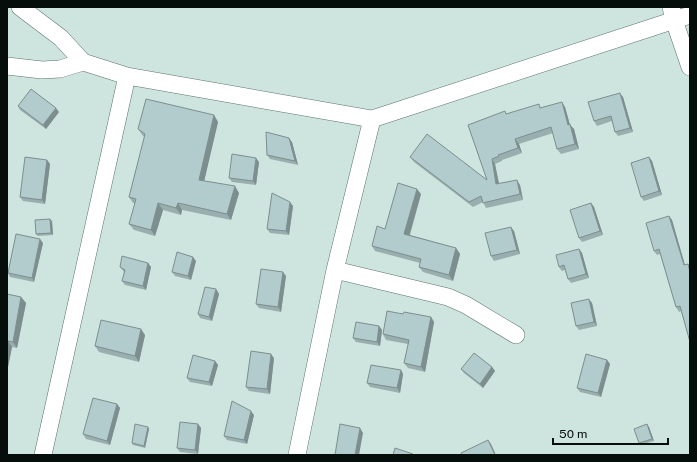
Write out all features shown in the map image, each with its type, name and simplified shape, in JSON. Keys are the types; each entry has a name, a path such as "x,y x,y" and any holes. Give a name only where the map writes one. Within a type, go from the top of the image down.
{"street":[{"path":"20,7 61,38 83,62 127,76 372,119 678,14 690,67"},
{"path":"7,66 42,70 60,69 83,62"},
{"path":"42,455 127,76"},
{"path":"297,455 335,270 372,119"},
{"path":"335,270 448,298 466,305 516,335"}],"building":[{"path":"31,89 56,108 43,125 18,106"},
{"path":"620,93 630,128 615,132 611,116 594,121 588,102"},
{"path":"146,99 214,115 199,180 235,186 227,214 178,203 176,208 158,203 151,230 129,224 136,199 129,197 145,134 138,129"},
{"path":"562,102 575,144 557,149 551,127 515,139 518,148 498,155 499,156 492,159 496,184 517,180 520,194 483,203 481,196 469,202 410,157 427,134 487,180 468,125 505,111 506,114 539,104 540,108"},
{"path":"266,132 289,138 295,161 267,155"},
{"path":"232,154 256,158 253,181 229,178"},
{"path":"25,157 47,160 42,200 20,197"},
{"path":"649,157 659,191 641,197 631,163"},
{"path":"398,183 417,189 404,234 456,248 449,275 419,267 421,259 372,246 377,226 385,229"},
{"path":"272,193 290,202 286,231 267,229"},
{"path":"591,203 600,231 579,238 570,210"},
{"path":"669,216 684,265 688,264 690,272 690,342 680,306 676,307 659,249 654,251 646,223"},
{"path":"50,219 51,233 36,234 35,220"},
{"path":"511,227 517,250 491,256 485,233"},
{"path":"16,234 40,239 32,278 8,273"},
{"path":"579,249 586,274 568,279 564,265 559,267 556,255"},
{"path":"177,252 193,257 188,276 172,272"},
{"path":"122,256 148,263 143,286 122,281 125,270 120,267"},
{"path":"261,269 283,272 278,307 256,304"},
{"path":"205,287 216,289 209,317 198,314"},
{"path":"7,294 21,297 13,342 8,341 7,344"},
{"path":"589,299 594,322 576,326 571,303"},
{"path":"387,311 403,314 404,312 431,317 421,367 404,363 409,340 383,334"},
{"path":"101,320 141,329 135,356 95,346"},
{"path":"356,322 379,326 377,342 353,338"},
{"path":"251,351 271,354 267,389 246,387"},
{"path":"474,353 492,367 480,384 461,369"},
{"path":"586,354 607,360 598,393 577,388"},
{"path":"193,355 215,361 209,382 187,378"},
{"path":"371,365 401,370 397,388 367,383"},
{"path":"93,398 117,404 107,441 83,434"},
{"path":"232,401 251,411 244,440 224,436"},
{"path":"180,422 198,424 195,450 177,448"},
{"path":"135,424 148,427 144,446 132,443"},
{"path":"340,424 360,428 355,455 335,455"},
{"path":"647,424 652,439 639,443 634,429"},
{"path":"488,440 495,455 462,455 461,453"},
{"path":"395,448 413,454 393,455"}]}
